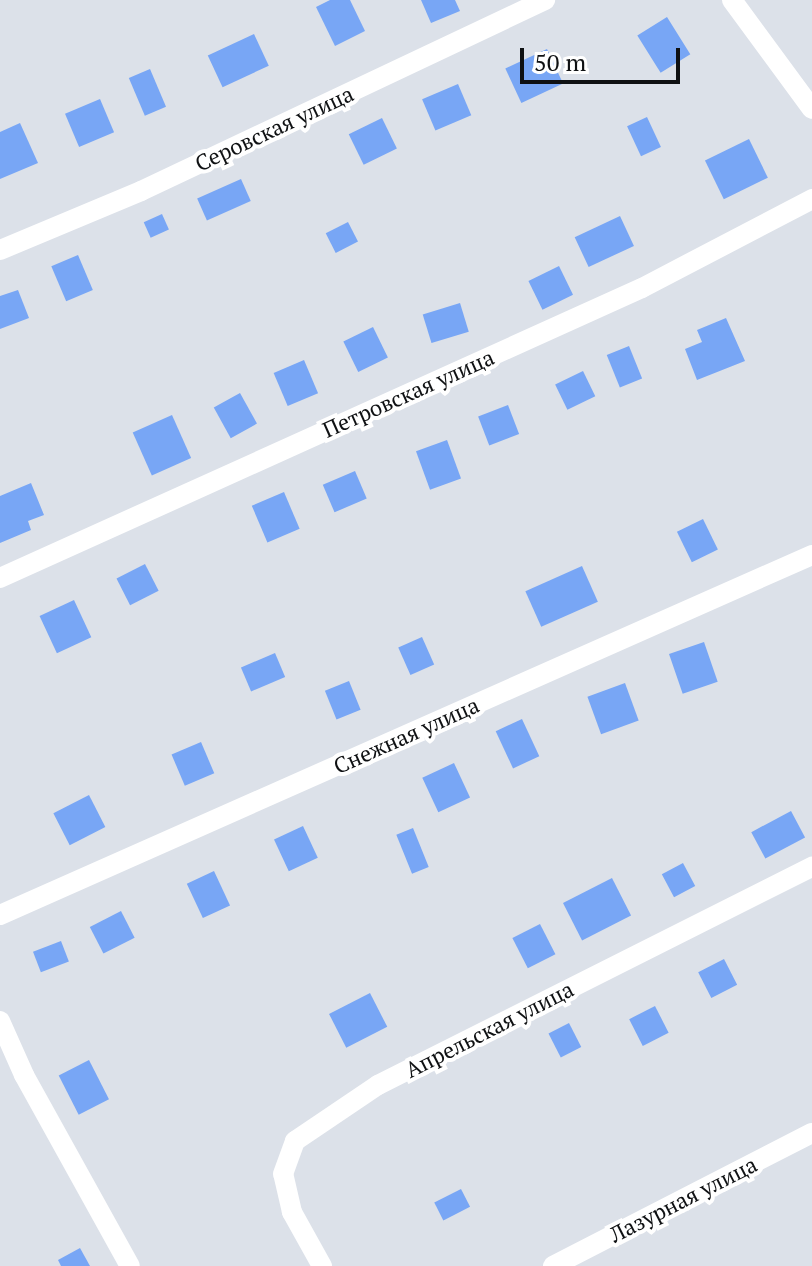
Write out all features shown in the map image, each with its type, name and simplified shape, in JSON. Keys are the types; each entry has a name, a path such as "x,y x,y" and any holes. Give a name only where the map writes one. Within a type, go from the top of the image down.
{"street":[{"name":"Серовская улица","path":"0,250 141,191 545,0"},
{"path":"732,0 812,109"},
{"name":"Петровская улица","path":"0,578 642,288 812,199"},
{"name":"Снежная улица","path":"0,915 812,555"},
{"name":"Апрельская улица","path":"322,1266 292,1212 283,1174 295,1141 378,1085 812,867"},
{"path":"0,1021 24,1075 130,1266"},
{"name":"Лазурная улица","path":"553,1266 812,1133"}],"building":[{"path":"330,0 350,0 365,31 335,46 316,7"},
{"path":"421,0 455,0 460,11 431,23"},
{"path":"667,17 690,54 661,73 637,36"},
{"path":"254,34 269,66 223,87 208,56"},
{"path":"547,49 563,83 521,103 505,68"},
{"path":"150,69 166,107 145,116 129,78"},
{"path":"458,84 471,115 435,131 422,99"},
{"path":"100,99 114,132 79,147 65,114"},
{"path":"647,117 661,147 641,156 627,126"},
{"path":"382,118 397,149 364,165 349,134"},
{"path":"20,123 38,163 0,179 0,132"},
{"path":"749,139 768,178 724,199 705,160"},
{"path":"241,179 251,201 207,220 197,199"},
{"path":"162,214 169,230 151,238 144,222"},
{"path":"620,216 634,246 589,267 575,237"},
{"path":"348,222 358,242 336,253 326,233"},
{"path":"78,255 93,290 66,301 51,266"},
{"path":"559,266 573,295 542,310 528,281"},
{"path":"18,290 29,318 0,329 0,296"},
{"path":"460,303 469,332 431,343 423,314"},
{"path":"726,318 745,361 697,380 685,349 702,342 697,330"},
{"path":"373,327 388,358 358,372 343,341"},
{"path":"629,346 642,378 620,387 607,355"},
{"path":"304,360 318,393 288,406 274,373"},
{"path":"583,371 595,396 567,410 555,385"},
{"path":"240,393 257,424 231,438 214,408"},
{"path":"508,405 519,434 489,445 478,416"},
{"path":"172,415 191,458 152,475 133,432"},
{"path":"447,440 461,479 430,490 416,451"},
{"path":"355,471 367,499 335,512 323,485"},
{"path":"31,483 44,515 28,521 31,530 0,543 0,496"},
{"path":"284,492 300,529 267,542 252,506"},
{"path":"703,519 718,550 692,562 677,532"},
{"path":"145,564 159,591 130,605 116,579"},
{"path":"582,566 598,602 541,627 525,591"},
{"path":"74,600 91,637 57,653 40,616"},
{"path":"422,637 434,664 410,675 398,648"},
{"path":"704,642 718,682 683,694 669,654"},
{"path":"275,653 285,677 251,691 241,667"},
{"path":"349,681 361,710 337,719 325,691"},
{"path":"625,683 639,721 601,734 587,697"},
{"path":"522,719 539,756 513,768 496,731"},
{"path":"201,742 214,773 185,786 172,755"},
{"path":"454,763 470,797 438,812 422,778"},
{"path":"89,795 105,827 70,845 53,813"},
{"path":"791,811 805,837 765,859 751,832"},
{"path":"303,826 318,858 289,871 274,840"},
{"path":"413,828 429,867 412,874 396,835"},
{"path":"683,863 695,886 674,897 662,874"},
{"path":"214,871 230,905 203,918 187,884"},
{"path":"612,878 631,915 582,940 563,903"},
{"path":"121,911 135,938 103,954 90,927"},
{"path":"540,924 555,954 528,968 512,938"},
{"path":"61,941 69,962 41,972 33,952"},
{"path":"724,959 737,985 711,998 698,972"},
{"path":"370,993 387,1027 346,1048 329,1014"},
{"path":"655,1006 669,1033 643,1046 629,1019"},
{"path":"569,1023 581,1047 561,1057 549,1033"},
{"path":"89,1060 109,1099 79,1115 59,1075"},
{"path":"461,1189 470,1207 443,1220 434,1203"},
{"path":"80,1248 90,1266 61,1266 58,1260"}]}
